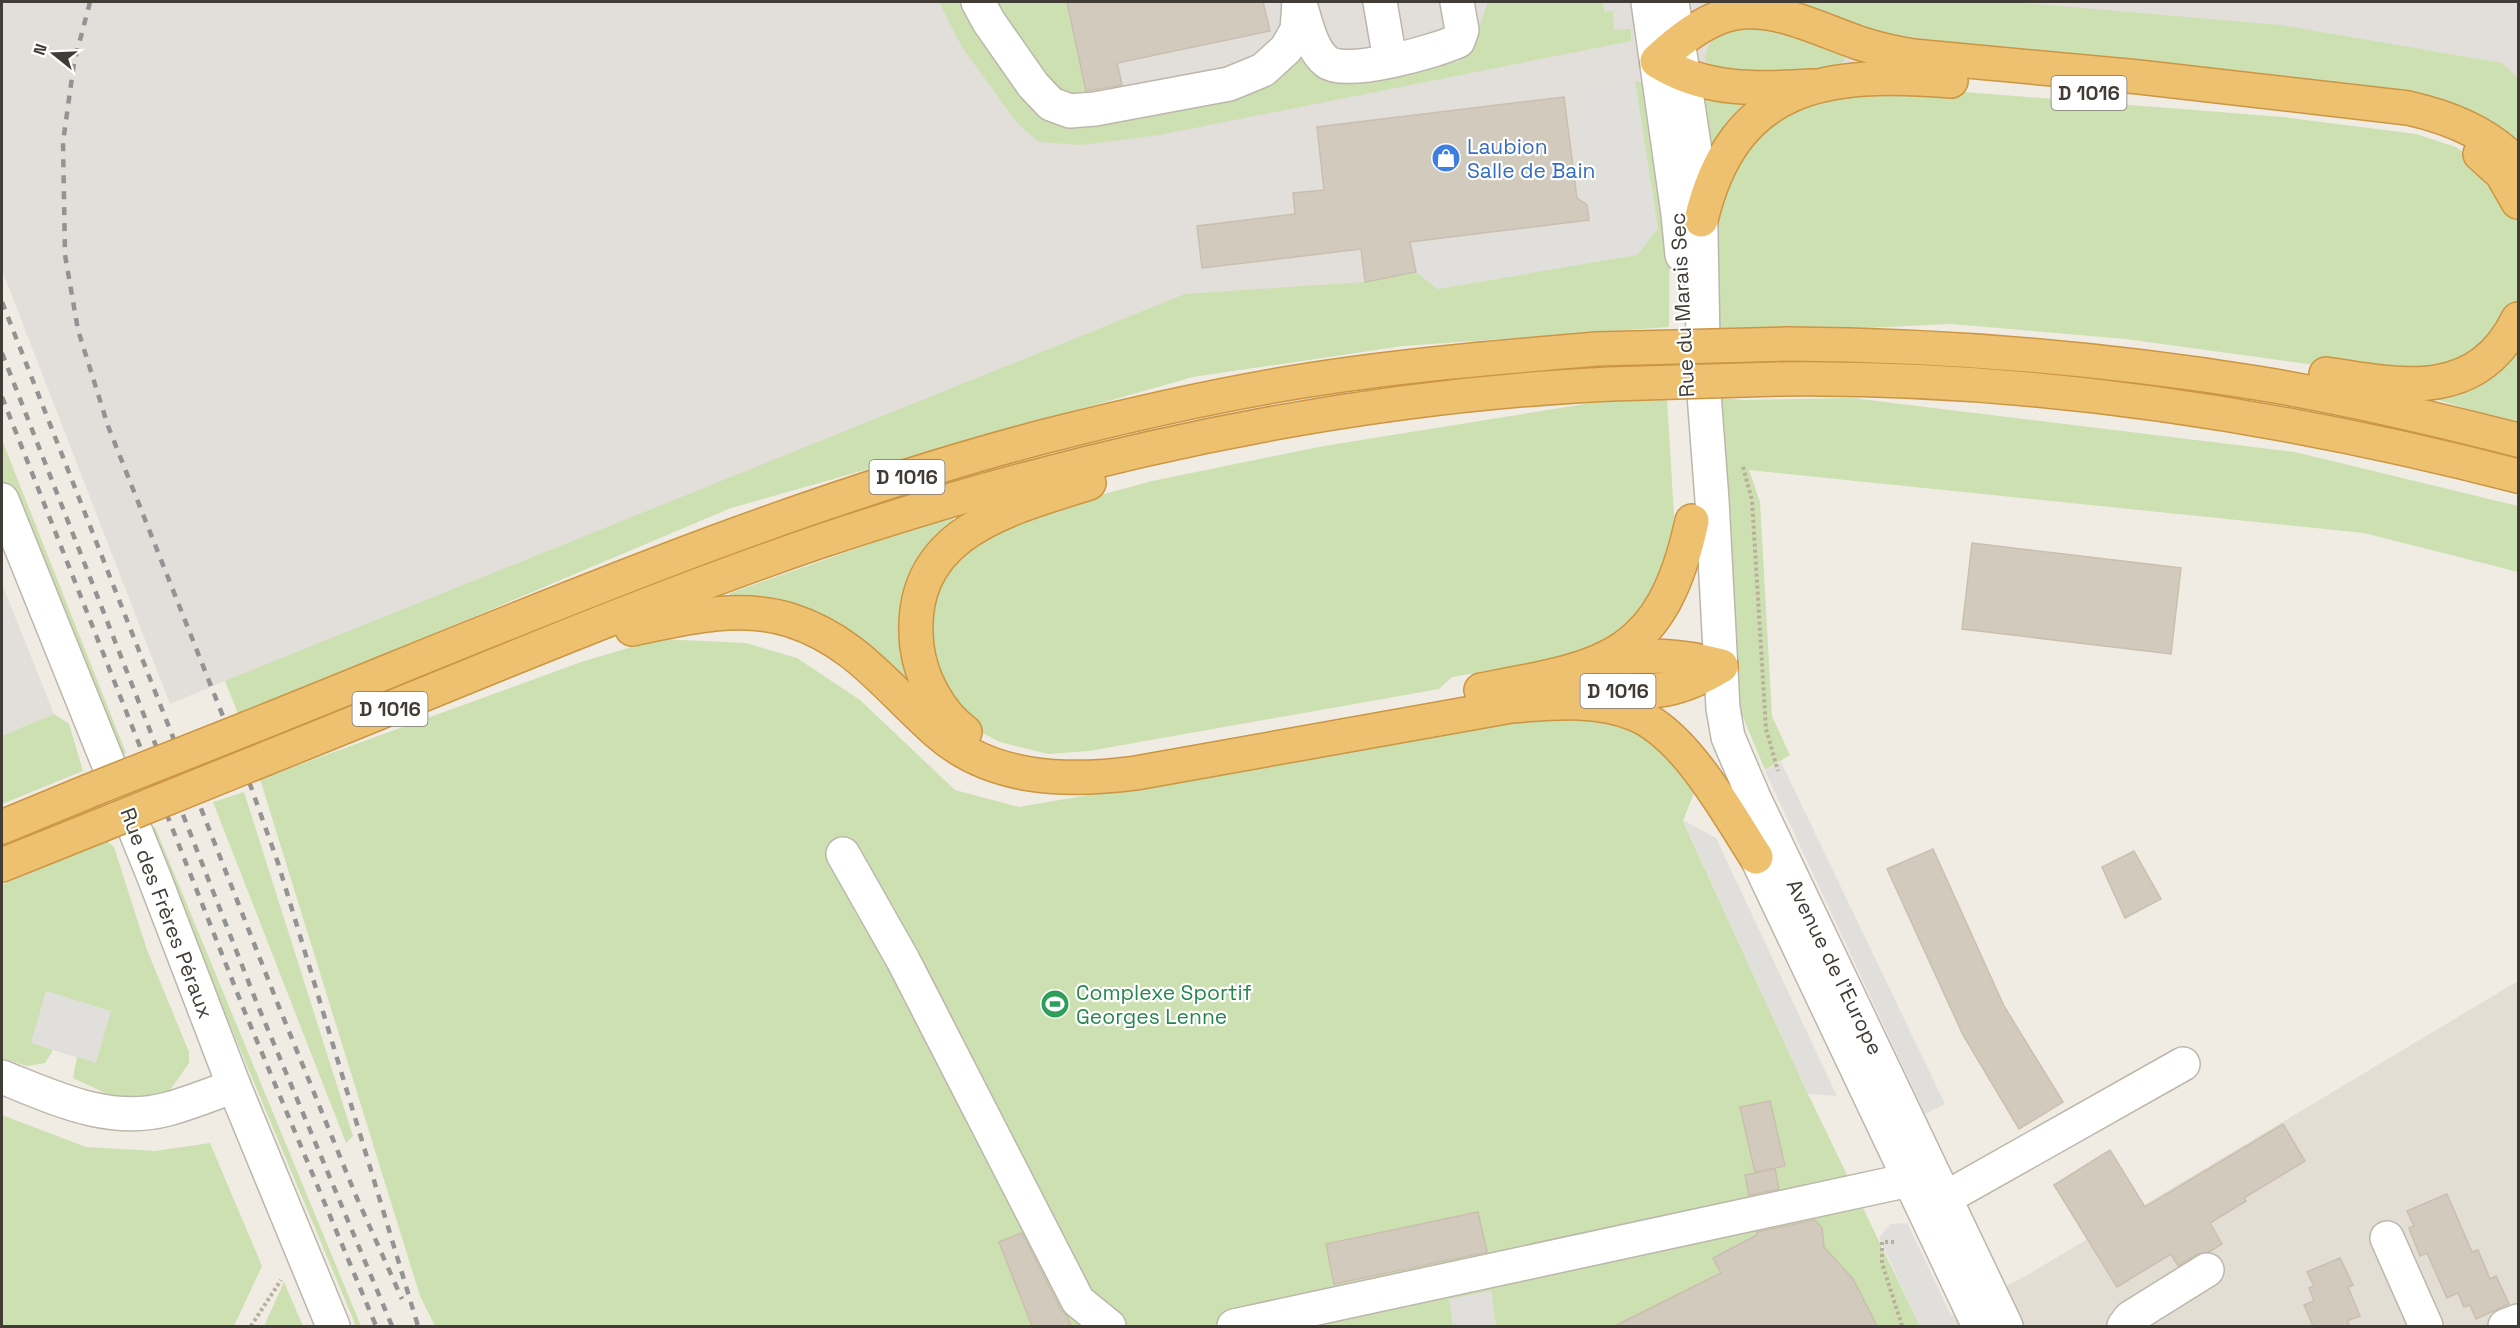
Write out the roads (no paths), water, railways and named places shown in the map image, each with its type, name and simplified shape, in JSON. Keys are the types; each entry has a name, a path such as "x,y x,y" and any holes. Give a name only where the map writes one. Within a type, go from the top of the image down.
{"highway":[{"name":"D 1016","path":"1774,2 1818,27"},
{"name":"D 1016","path":"2518,166 2493,143 2464,126 2439,116 2408,108 2150,78 1913,56 1878,49 1818,27 1769,14 1734,13 1718,18 1673,59 1712,85 1739,88 1813,86 1865,79 1930,79 2347,114 2387,120 2439,133 2470,147 2502,174 2518,202"},
{"name":"D 1016","path":"1701,220 1716,174 1738,136 1756,118 1780,100 1813,86"},
{"name":"D 1016","path":"2103,362 2257,366 2400,385 2430,384 2454,379 2478,367 2498,350 2518,319"},
{"name":"D 1016","path":"2,827 741,531 862,491 1034,440 1182,404 1306,381 1466,360 1597,349 1787,344 1892,345 2103,362 2298,390 2518,440"},
{"name":"D 1016","path":"2,865 762,562 911,512 1086,463 1246,428 1406,402 1610,384 1860,379 1965,385 2150,404 2231,415 2328,432 2518,476"},
{"name":"D 1016","path":"1246,428 998,514 969,529 947,547 937,559 924,584 917,611 916,640 927,681 941,707 961,729 987,745 1029,759 1061,763 1094,762 1538,680 1628,657 1653,656 1707,668"},
{"name":"D 1016","path":"1597,664 1636,638 1662,607 1676,581 1692,521"},
{"name":"D 1016","path":"514,659 628,630 701,615 738,613 774,616 804,625 849,649 874,668 936,731 960,749 1004,768 1053,778 1136,774 1511,706 1568,692 1669,690 1707,668"},
{"name":"D 1016","path":"1511,706 1594,704 1646,719 1668,737 1702,775 1756,857"}],"street":[{"path":"978,2 989,22 1033,85 1051,104 1070,111 1095,109 1229,84 1263,70 1286,49 1297,30 1299,2"},
{"path":"1299,2 1314,45 1327,62 1340,68 1441,49 1458,41 1462,30 1457,2"},
{"path":"1380,2 1390,60"},
{"name":"Rue du Marais Sec","path":"1648,2 1673,59 1698,168 1701,220 1706,601"},
{"name":"Rue du Marais Sec","path":"1672,2 1692,521 1706,601"},
{"name":"Rue des Frères Péraux","path":"2,500 149,866 234,1086 333,1326"},
{"name":"Avenue de l'Europe","path":"1706,601 1707,668 1704,713 1718,765 1756,857 1909,1180 1935,1204 2006,1326"},
{"name":"Avenue de l'Europe","path":"1707,668 1723,708 1733,751 1935,1204 1979,1326"},
{"path":"843,854 903,960 1078,1301 1109,1326"},
{"path":"1935,1204 2183,1064"},
{"path":"2,1077 77,1106 119,1114 167,1110 234,1086"},
{"path":"1234,1326 1909,1180"},
{"path":"2387,1238 2426,1326"},
{"path":"2124,1326 2130,1318 2207,1270"},
{"path":"2505,1326 2518,1321"}],"railway":[{"path":"90,2 74,63 63,142 65,255 78,330 108,426 251,787 278,863 418,1326"},
{"path":"2,302 277,1002 356,1196 402,1299"},
{"path":"2,353 256,1001 392,1326"},
{"path":"2,397 244,1010 376,1326"}],"place":[{"name":"Laubion Salle de Bain","path":"1446,158"},
{"name":"Complexe Sportif Georges Lenne","path":"1055,1004"}]}
